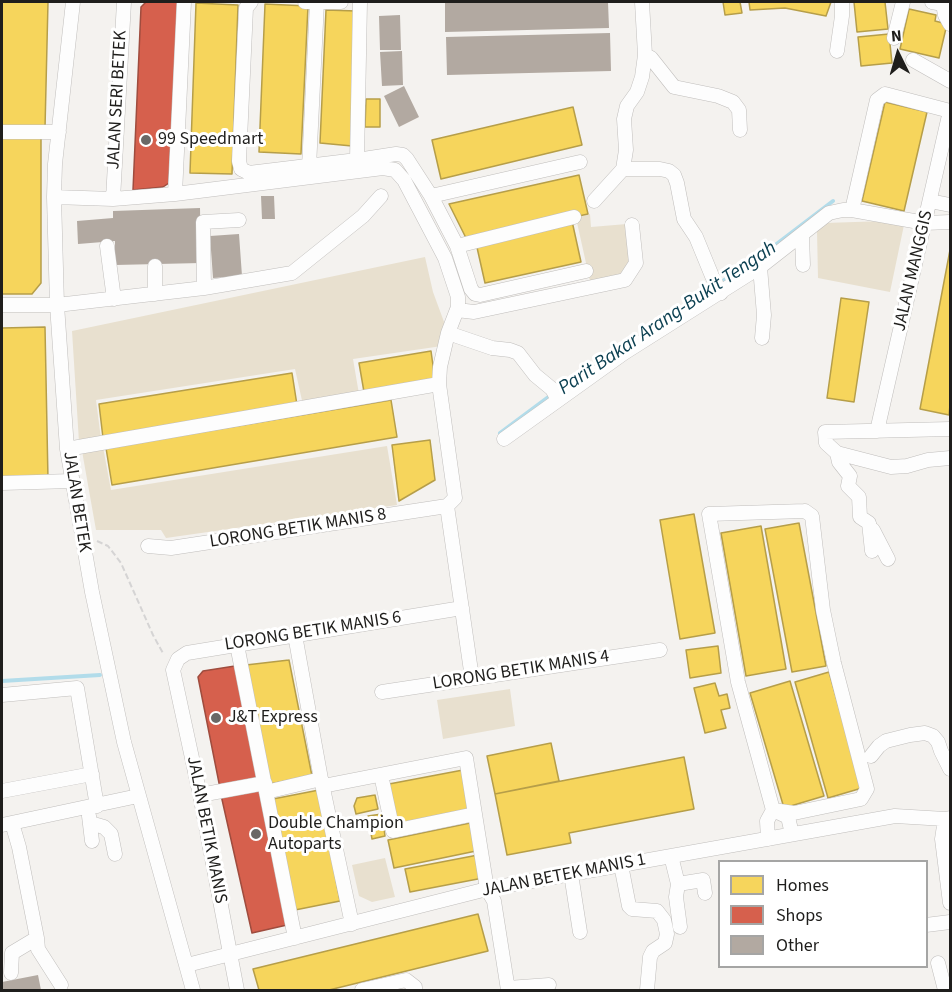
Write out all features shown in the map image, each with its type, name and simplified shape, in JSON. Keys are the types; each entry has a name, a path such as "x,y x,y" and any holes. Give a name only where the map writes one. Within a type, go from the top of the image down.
{"street":[{"name":"JALAN BETEK","path":"74,2 54,197 57,305 67,449 82,540 124,742 193,990"},
{"name":"JALAN SERI BETEK","path":"113,199 124,2"},
{"path":"176,194 184,2"},
{"path":"251,2 246,8 239,161 241,169 249,173 403,154 431,196 457,246 471,289 480,296 586,271"},
{"path":"305,2 341,2"},
{"path":"309,167 317,2"},
{"path":"357,160 360,2"},
{"path":"594,201 623,169 626,150 624,119 627,106 637,92 642,77 645,55 642,2"},
{"path":"837,51 842,2"},
{"path":"894,38 903,2"},
{"path":"932,2 943,4 945,15 951,24"},
{"path":"645,55 651,58 674,87 718,96 733,102 739,110 740,130"},
{"path":"913,60 951,81"},
{"path":"852,210 877,100 885,94 951,111"},
{"name":"JALAN MANGGIS","path":"878,431 951,111"},
{"path":"2,132 59,132"},
{"path":"431,196 580,162"},
{"path":"54,197 113,199 176,194 383,168 395,170 404,180 445,258 458,297 457,310 448,333 440,367 439,384 455,498 447,506 472,678"},
{"path":"623,169 669,171 674,175 684,219 696,237 717,286"},
{"path":"2,305 57,305 114,299 204,288 292,273 363,216 381,196"},
{"path":"930,201 951,205"},
{"path":"504,439 555,394 624,353 717,286 760,267 829,213 852,210 925,223 951,222"},
{"path":"457,246 574,217"},
{"path":"204,288 203,222 239,220"},
{"path":"457,310 474,312 625,280 636,263 632,225"},
{"path":"802,235 803,265"},
{"path":"107,246 114,299"},
{"path":"155,266 155,294"},
{"path":"760,267 764,315 762,338"},
{"path":"448,333 492,348 518,353 535,375 555,394"},
{"path":"67,449 439,384"},
{"path":"950,426 825,432 826,443 837,453 891,467 951,458"},
{"path":"837,453 839,462 850,477 848,486 859,497 860,517 869,523 888,559"},
{"path":"2,483 72,481"},
{"name":"LORONG BETIK MANIS 8","path":"148,546 171,548 447,506"},
{"path":"768,839 766,821 773,810 738,682 709,514 805,511 812,516 823,610 834,663 867,789 861,798 794,813 773,810"},
{"path":"869,523 872,550"},
{"name":"LORONG BETIK MANIS 6","path":"173,670 177,659 187,653 462,608"},
{"path":"295,635 322,783 352,924"},
{"path":"237,645 295,938"},
{"name":"LORONG BETIK MANIS 4","path":"382,692 660,650"},
{"name":"JALAN BETIK MANIS","path":"173,670 200,795 237,990"},
{"path":"2,695 77,688 92,774 90,823 92,841"},
{"path":"871,756 886,741 925,733 933,736 938,742 940,751 951,769"},
{"path":"200,795 322,783 466,758 487,889 494,901 508,989 549,985"},
{"path":"2,791 92,774"},
{"path":"381,774 393,831 475,814"},
{"path":"62,985 38,948 19,847 7,824 138,796"},
{"path":"773,810 788,817 792,834"},
{"name":"JALAN BETEK MANIS 1","path":"187,965 231,956 487,889 895,816 948,818"},
{"path":"948,818 942,839 951,903"},
{"path":"90,823 104,827 111,834 115,854"},
{"path":"671,856 678,884 676,897 681,927"},
{"path":"621,865 629,906 632,909 657,911 664,920 667,934 665,943 653,951 650,957 647,990"},
{"path":"571,874 580,932"},
{"path":"678,884 703,880 705,893"},
{"path":"928,925 951,922"},
{"path":"10,973 12,952 37,938"},
{"path":"938,963 945,990"},
{"path":"362,990 406,980 415,987 415,990"},
{"path":"945,990 951,983"}],"path":[{"path":"82,540 108,546 121,563 153,635 173,670"}],"shaded area":[{"path":"590,214 591,227 627,224 630,262 619,275 590,281 576,218"},
{"path":"885,221 904,225 890,292 818,278 817,231 825,223"},
{"path":"425,257 433,292 447,330 442,346 353,359 359,394 303,405 295,369 96,400 101,439 79,442 72,331"},
{"path":"387,446 397,505 166,538 161,530 96,530 82,451 103,447 111,490"},
{"path":"510,689 515,726 443,739 437,700"},
{"path":"385,858 395,897 372,902 359,896 352,865"}],"building: Homes":[{"path":"2,2 48,2 45,128 2,127"},
{"path":"723,2 740,2 742,13 725,15"},
{"path":"749,2 831,2 826,16 785,8 750,10"},
{"path":"854,2 885,2 888,29 857,32"},
{"path":"196,3 238,5 232,174 190,173"},
{"path":"265,4 308,6 301,154 259,152"},
{"path":"909,9 936,15 935,21 947,24 939,58 900,49"},
{"path":"326,10 356,11 352,146 320,143"},
{"path":"889,34 892,63 861,66 858,37"},
{"path":"366,99 380,99 380,127 365,127"},
{"path":"885,102 927,112 904,211 862,201"},
{"path":"573,107 582,145 441,179 432,140"},
{"path":"2,137 41,137 41,283 32,294 2,294"},
{"path":"579,175 588,214 467,240 449,204"},
{"path":"572,221 581,262 485,283 476,243"},
{"path":"950,250 950,405 949,415 920,409"},
{"path":"841,298 869,302 854,402 827,398"},
{"path":"45,327 48,480 2,481 2,328"},
{"path":"431,351 435,380 364,392 359,363"},
{"path":"292,373 297,405 103,438 99,404"},
{"path":"391,400 397,437 112,485 106,448"},
{"path":"430,440 435,480 399,501 392,445"},
{"path":"694,514 715,633 680,639 660,520"},
{"path":"799,523 826,666 792,672 765,529"},
{"path":"761,526 786,669 746,676 721,533"},
{"path":"718,646 721,673 690,678 686,650"},
{"path":"289,660 312,776 270,784 246,665"},
{"path":"829,672 862,788 828,798 795,682"},
{"path":"790,681 824,796 784,808 750,693"},
{"path":"715,683 719,696 727,694 730,708 721,710 726,728 705,733 694,688"},
{"path":"551,743 559,781 495,794 487,756"},
{"path":"684,757 694,809 569,833 571,843 507,855 495,794"},
{"path":"463,770 471,811 397,825 389,784"},
{"path":"319,790 340,901 295,910 273,799"},
{"path":"375,795 378,809 356,814 354,806 357,798"},
{"path":"382,814 385,836 372,839 368,816"},
{"path":"470,823 476,851 394,868 388,840"},
{"path":"478,855 483,878 410,892 405,869"},
{"path":"478,914 488,951 329,990 259,990 253,969"}],"building: Shops":[{"path":"146,2 178,2 169,183 163,187 133,190 141,7"},
{"path":"235,666 260,781 220,788 198,677 203,671"},
{"path":"261,786 287,925 252,933 221,795"}],"building: Other":[{"path":"445,2 608,2 609,28 445,32"},
{"path":"400,15 401,50 380,50 379,16"},
{"path":"610,33 611,71 447,75 446,37"},
{"path":"402,51 403,85 382,86 380,52"},
{"path":"404,86 419,117 399,127 384,96"},
{"path":"261,196 274,196 275,219 262,219"},
{"path":"200,208 201,263 115,265 115,241 78,244 77,221 113,218 113,211"},
{"path":"239,234 242,276 213,278 210,236"},
{"path":"38,975 41,990 2,990 2,982"}],"waterway":[{"name":"Parit Bakar Arang-Bukit Tengah","path":"720,283 766,252 833,201"},
{"name":"Parit Bakar Arang-Bukit Tengah","path":"672,315 713,287"},
{"name":"Parit Bakar Arang-Bukit Tengah","path":"557,391 591,369"},
{"name":"Parit Bakar Arang-Bukit Tengah","path":"500,433 551,395"},
{"name":"Parit Bakar Arang-Bukit Tengah","path":"2,681 100,675"}],"place":[{"name":"99 Speedmart","path":"146,140"},
{"name":"J&T Express","path":"216,718"},
{"name":"Double Champion Autoparts","path":"256,834"}]}
